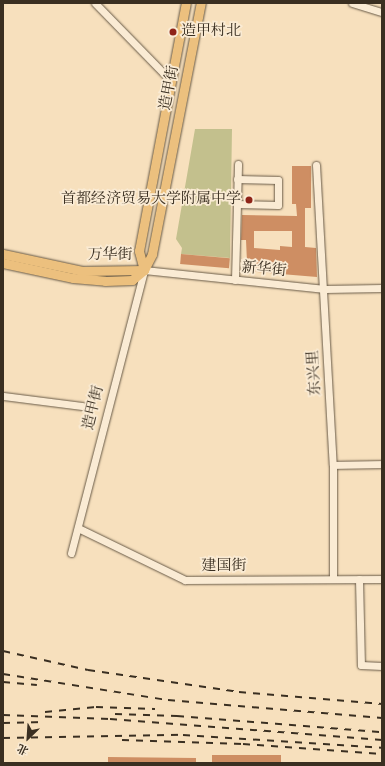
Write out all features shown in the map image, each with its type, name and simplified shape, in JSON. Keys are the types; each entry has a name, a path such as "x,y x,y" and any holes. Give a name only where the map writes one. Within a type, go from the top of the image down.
{"main road":[{"name":"造甲街","path":"144,270 139,251 186,3"},
{"name":"造甲街","path":"144,270 152,254 201,3"},
{"name":"万华街","path":"3,254 83,271 144,270"},
{"name":"万华街","path":"3,263 73,278 105,281 132,280 144,270"}],"street":[{"name":"造甲街","path":"95,3 171,81"},
{"path":"352,3 382,12"},
{"path":"236,280 238,164"},
{"name":"东兴里","path":"316,165 325,289 333,466 333,580"},
{"path":"237,204 278,205 278,180 238,179"},
{"name":"造甲街","path":"71,553 144,270"},
{"name":"新华街","path":"144,270 325,289 382,288"},
{"path":"3,396 82,406"},
{"path":"333,466 382,464"},
{"name":"建国街","path":"78,528 185,580 382,580"},
{"path":"359,580 361,665 382,666"}],"shaded area":[{"path":"195,129 232,129 230,258 181,254 182,248 176,239"}],"building":[{"path":"292,166 311,166 311,208 305,208 305,247 316,248 317,277 244,271 243,262 247,262 246,240 241,240 242,215 297,216 296,204 292,204","holes":["254,231 292,231 292,247 280,246 280,250 254,248"]},
{"path":"181,254 230,258 229,268 180,264"},
{"path":"212,755 281,755 281,763 212,763"},
{"path":"108,757 196,758 196,763 108,763"}],"railway":[{"path":"3,651 88,670 239,692 382,704"},
{"path":"3,674 168,700 382,718"},
{"path":"3,682 37,685"},
{"path":"45,712 96,707 155,709"},
{"path":"115,714 177,716 382,732"},
{"path":"3,715 110,719 382,740"},
{"path":"3,723 45,722"},
{"path":"3,738 183,735 382,748"},
{"path":"122,740 243,744 382,754"}],"place":[{"name":"造甲村北","path":"173,32"},
{"name":"首都经济贸易大学附属中学","path":"249,200"}]}
